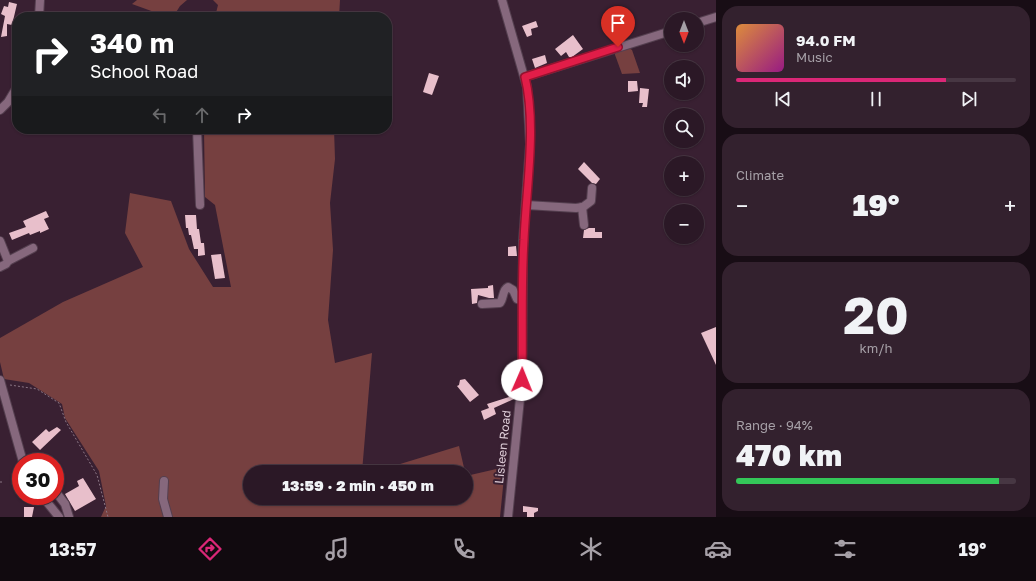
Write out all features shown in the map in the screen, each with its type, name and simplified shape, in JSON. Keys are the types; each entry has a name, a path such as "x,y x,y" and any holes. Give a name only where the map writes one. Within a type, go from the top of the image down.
{"street":[{"path":"39,12 40,0"},
{"name":"Lisleen Road","path":"502,0 528,87 530,144 522,300 522,379 508,517"},
{"path":"704,21 716,17"},
{"path":"525,77 664,33"},
{"path":"0,110 12,95"},
{"path":"197,134 200,205"},
{"path":"526,205 576,208 582,207 591,201 592,188"},
{"path":"582,207 584,225"},
{"path":"0,241 8,261"},
{"path":"0,267 8,261 33,248"},
{"path":"482,304 500,303 503,298 504,291 508,287 513,290 517,299 522,300"},
{"path":"1,382 21,453"},
{"path":"164,481 163,499 168,517"},
{"path":"64,503 69,517"},
{"path":"49,505 59,517"}],"path":[{"path":"1,382 37,389 59,402 66,422 97,475 108,517"}],"shaded area":[{"path":"137,0 187,0 176,12 154,12 132,4"},
{"path":"213,0 340,0 339,12 216,12 218,5"},
{"path":"629,48 632,50 640,73 622,74 614,52"},
{"path":"204,134 334,134 335,159 330,203 333,250 328,320 335,363 372,353 363,465 243,465 243,505 473,505 473,474 505,467 500,517 101,517 106,506 99,471 65,418 62,404 29,383 4,379 0,362 0,338 63,302 143,267 125,233 130,193 171,201 189,249 213,287 231,287 215,205 205,197"},
{"path":"459,446 463,465 397,465"}],"building":[{"path":"9,2 17,4 15,12 12,12 12,25 7,24 7,36 1,37 5,16 1,14 4,6 8,7"},
{"path":"536,21 538,27 531,29 532,35 527,37 522,26"},
{"path":"573,35 583,49 572,57 569,57 566,52 561,56 555,49"},
{"path":"545,55 547,63 535,68 532,59"},
{"path":"429,73 439,76 432,95 423,92"},
{"path":"628,81 637,81 638,91 628,92"},
{"path":"640,88 649,89 647,107 642,107 643,103 639,103"},
{"path":"584,162 600,179 596,184 592,183 578,169"},
{"path":"46,211 49,217 44,219 49,229 30,235 29,233 12,240 9,233 26,227 23,221"},
{"path":"185,215 196,215 197,229 199,229 201,243 204,243 205,255 198,256 198,249 194,249 191,235 189,235 188,228 186,228"},
{"path":"595,228 595,232 602,232 602,238 583,238 584,230"},
{"path":"516,246 517,256 508,256 508,247"},
{"path":"221,254 225,278 215,279 211,255"},
{"path":"493,285 494,298 478,295 477,303 472,304 471,289 488,288 488,286"},
{"path":"716,327 716,365 701,333"},
{"path":"465,379 479,395 470,402 457,386 459,385 460,380"},
{"path":"512,392 513,395 515,394 514,399 494,408 496,414 484,420 481,411 489,408 487,404 509,397 507,394"},
{"path":"57,427 61,430 40,450 32,442 46,429 49,432"},
{"path":"83,478 96,499 75,511 65,494 79,486 77,481"},
{"path":"523,506 538,508 538,511 534,513 534,517 527,517 527,512 523,512"},
{"path":"24,507 34,507 32,517 24,517"}],"route":[{"path":"522,380 524,241 530,144 528,87 525,77 588,58 618,47"}]}
